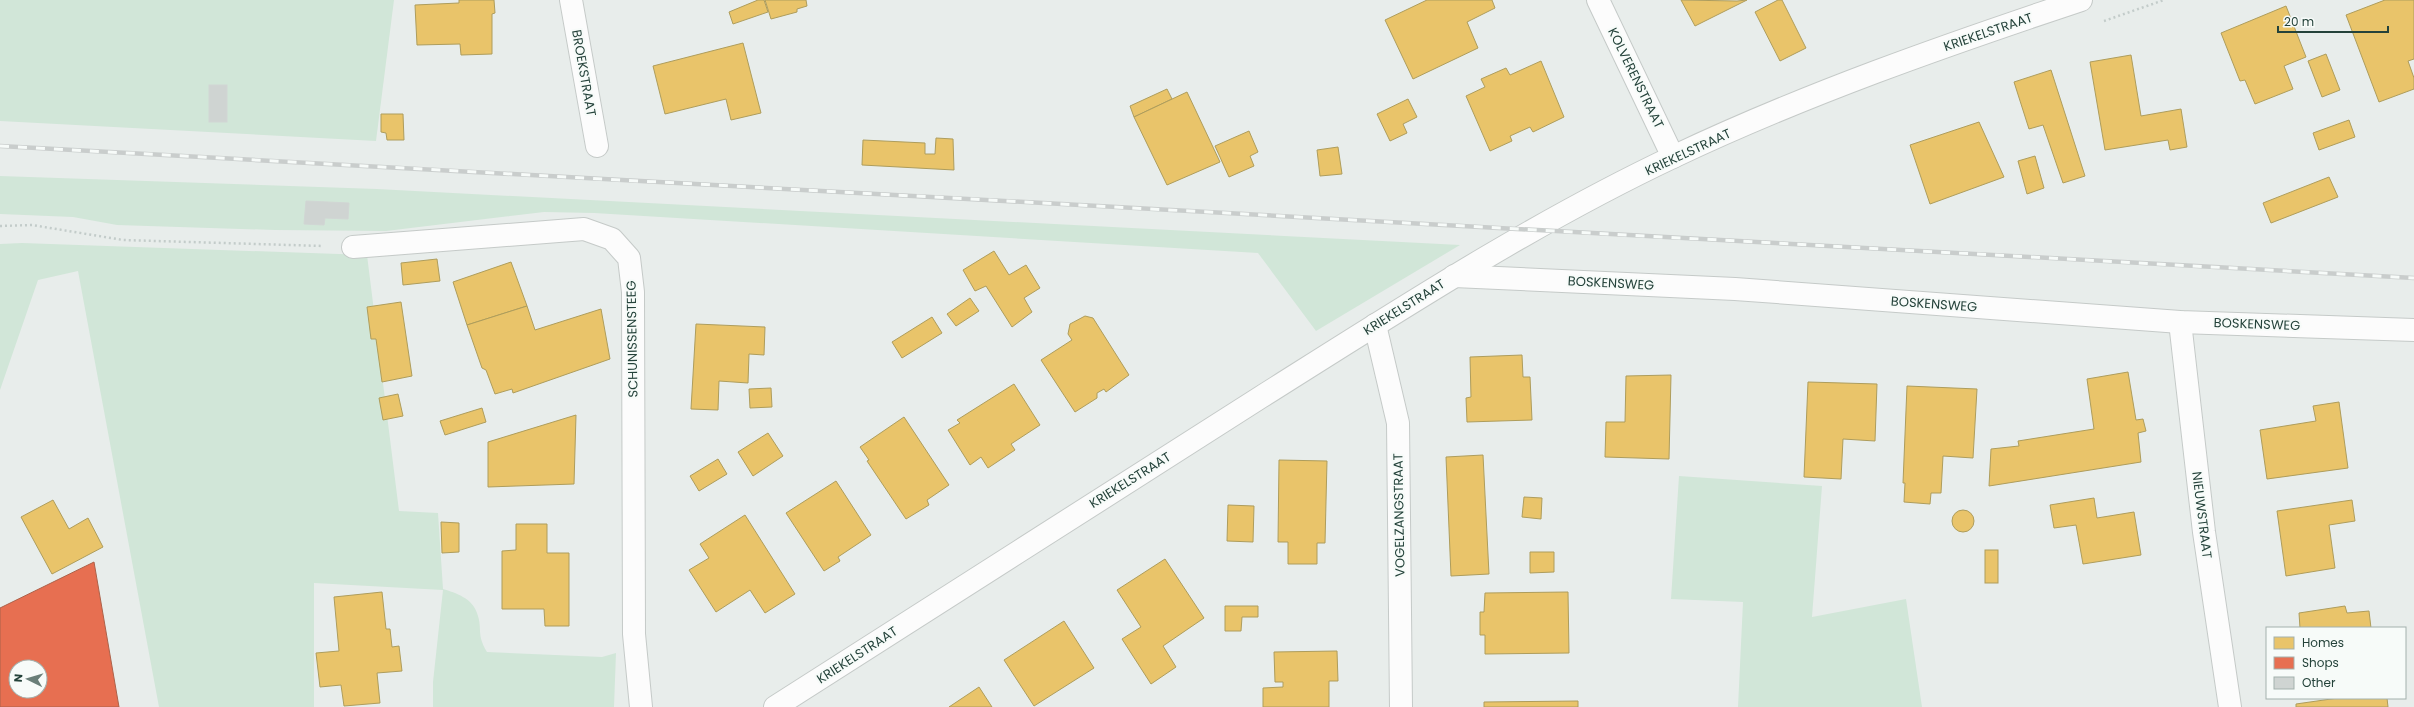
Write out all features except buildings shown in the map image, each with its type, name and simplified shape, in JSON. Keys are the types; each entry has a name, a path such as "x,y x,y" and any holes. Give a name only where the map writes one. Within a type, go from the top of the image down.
{"street":[{"name":"BROEKSTRAAT","path":"571,0 597,146"},
{"name":"KOLVERENSTRAAT","path":"1598,0 1673,157"},
{"name":"KRIEKELSTRAAT","path":"775,707 1454,276 1533,230 1673,157 1776,111 1890,66 2081,0"},
{"name":"SCHUNISSENSTEEG","path":"353,247 584,229 612,239 629,258 633,292 634,634 641,707"},
{"name":"BOSKENSWEG","path":"1454,276 1735,289 2180,322 2414,330"},
{"name":"NIEUWSTRAAT","path":"2180,322 2204,532 2230,707"},
{"name":"VOGELZANGSTRAAT","path":"1375,326 1398,423 1401,707"}],"path":[{"path":"0,226 32,225 123,240 353,247"}],"green space":[{"path":"0,0 394,0 376,141 0,121"},
{"path":"0,176 377,189 1460,245 1316,331 1258,253 594,213 544,212 386,231 275,230 117,225 73,217 0,214"},
{"path":"22,243 367,255 399,511 438,513 443,589 463,597 475,608 480,623 482,641 487,652 602,657 616,653 614,707 433,707 433,682 443,590 314,583 314,707 159,707 78,271 38,280 0,390 0,244"},
{"path":"1679,476 1822,486 1812,617 1906,599 1922,707 1738,707 1743,602 1671,599"}],"railway":[{"path":"0,146 2414,278"}]}
